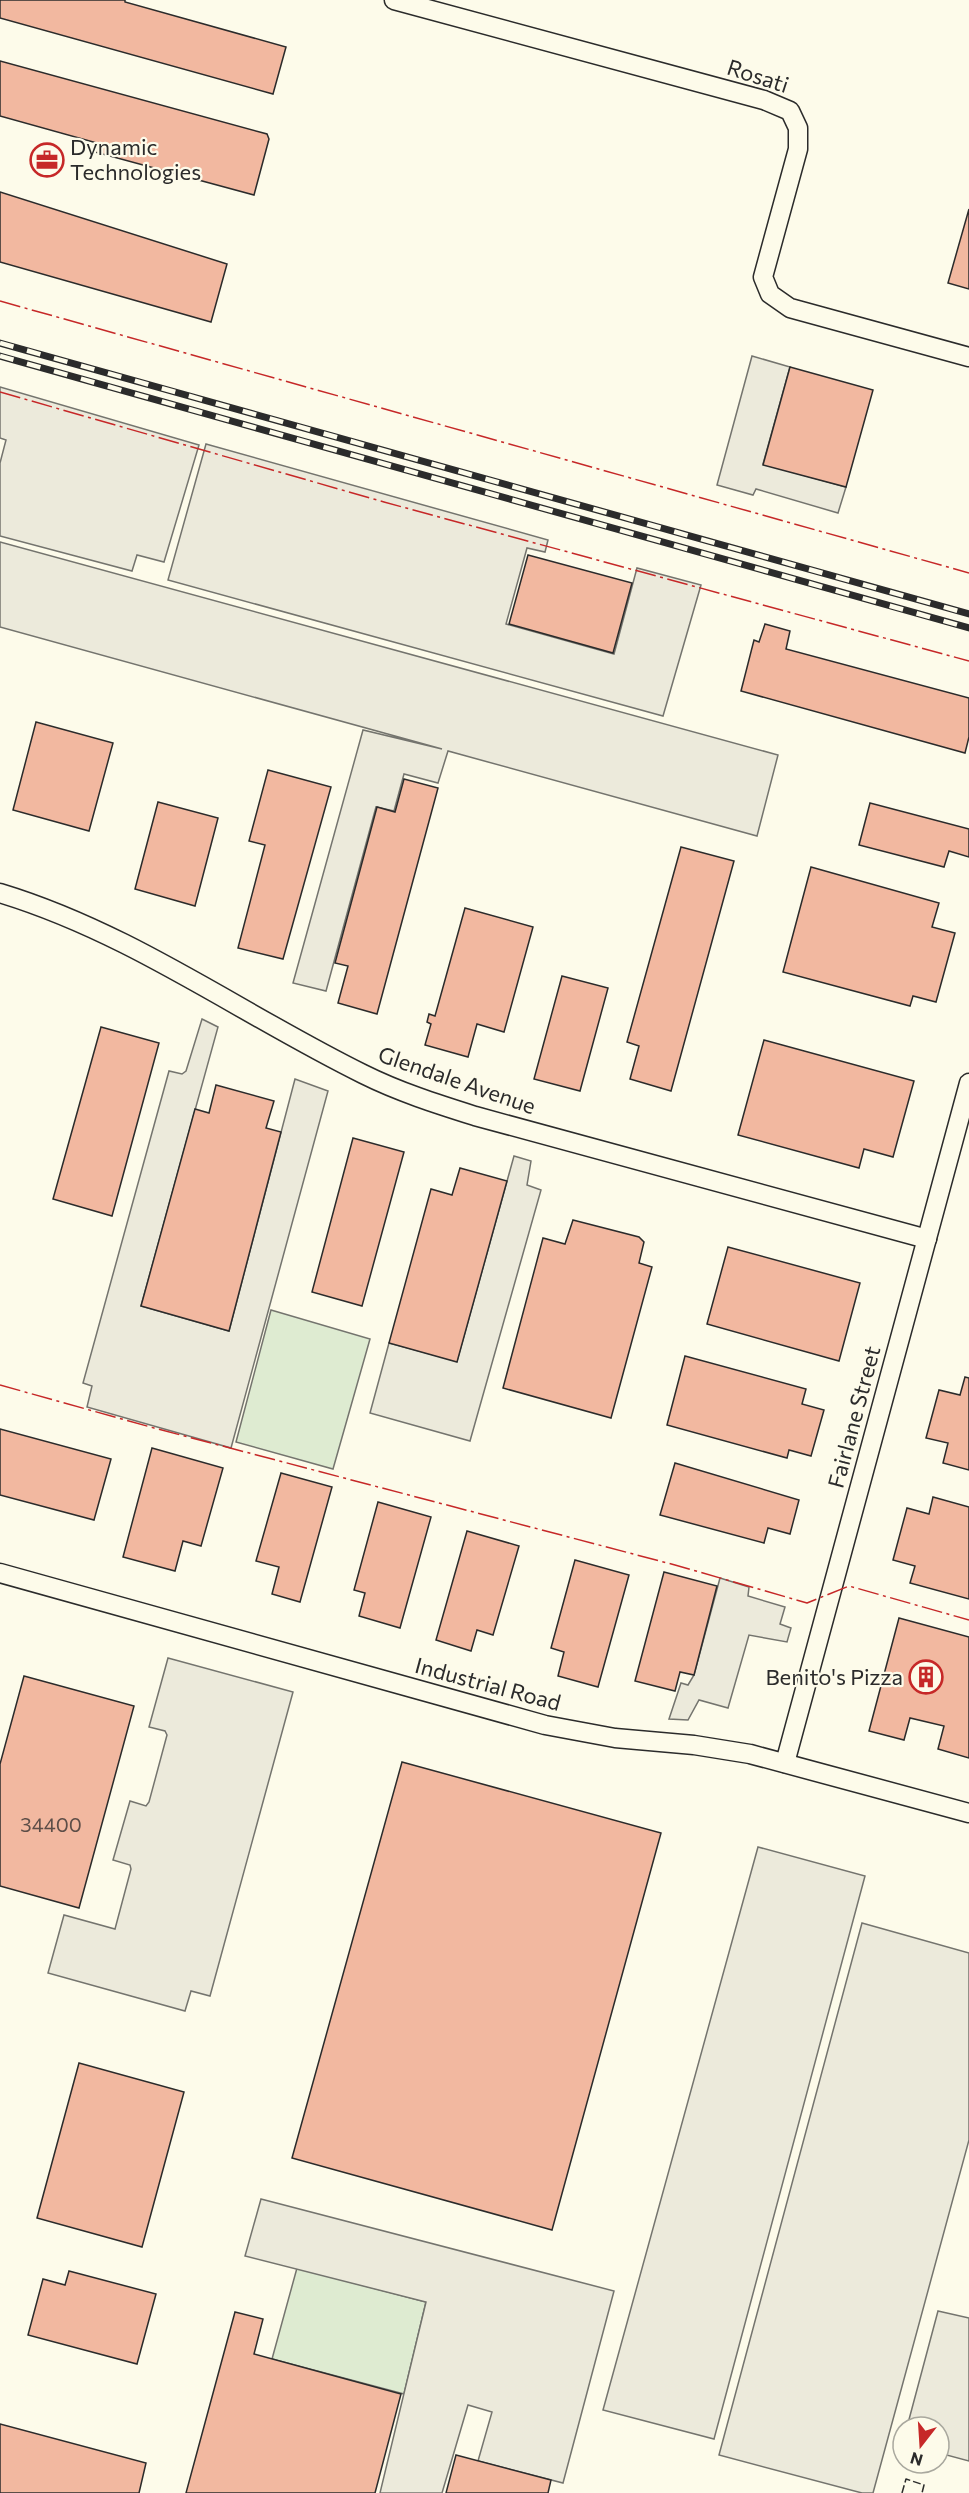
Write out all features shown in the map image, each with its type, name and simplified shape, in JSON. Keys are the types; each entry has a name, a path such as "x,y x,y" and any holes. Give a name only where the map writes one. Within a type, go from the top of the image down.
{"street":[{"name":"Rosati","path":"394,0 764,100 790,111 798,128 798,148 763,277 770,294 790,308 969,357"},
{"name":"Glendale Avenue","path":"0,892 82,922 132,945 327,1056 414,1096 475,1116 927,1239"},
{"name":"Fairlane Street","path":"785,1763 969,1083"},
{"name":"Industrial Road","path":"0,1574 545,1725 615,1738 728,1749 969,1814"}],"green space":[{"path":"271,1310 370,1339 333,1469 236,1442"},
{"path":"297,2268 426,2302 404,2394 272,2359"}],"shaded area":[{"path":"752,356 790,367 763,464 846,487 838,513 756,489 753,495 717,485"},
{"path":"0,387 199,445 164,562 137,555 132,571 0,536 0,463 6,440 0,438"},
{"path":"206,444 548,540 545,552 527,548 506,624 614,654 637,568 701,585 663,716 168,580"},
{"path":"0,542 778,755 757,836 448,751 438,783 404,774 394,811 376,807 326,991 293,983 363,730 442,749 0,627"},
{"path":"202,1019 218,1027 141,1306 229,1331 295,1079 328,1091 231,1448 87,1407 92,1386 83,1383 169,1071 182,1074 186,1071"},
{"path":"514,1156 531,1161 527,1185 541,1190 470,1441 370,1413 389,1343 457,1361"},
{"path":"720,1578 749,1587 748,1596 785,1607 780,1624 791,1628 787,1642 749,1635 728,1708 699,1700 688,1720 669,1719 681,1683 688,1685 694,1675"},
{"path":"168,1658 293,1692 210,1996 191,1991 185,2011 48,1973 64,1915 115,1929 131,1869 130,1865 113,1860 130,1801 146,1806 149,1802 167,1735 165,1731 149,1727"},
{"path":"758,1847 865,1876 714,2439 603,2410"},
{"path":"862,1923 969,1953 969,2140 894,2415 891,2415 891,2427 873,2493 862,2493 719,2455"},
{"path":"261,2199 614,2291 563,2483 478,2461 492,2412 468,2405 442,2493 380,2493 426,2302 245,2256"},
{"path":"938,2311 969,2318 969,2461 951,2456 951,2415 910,2415"}],"building":[{"path":"0,0 125,0 125,2 286,47 273,94 0,18"},
{"path":"0,61 267,134 269,139 254,195 95,152 97,143 0,116"},
{"path":"0,192 227,264 211,322 0,262"},
{"path":"969,209 969,289 948,283"},
{"path":"790,367 873,390 846,487 763,465"},
{"path":"528,555 632,583 613,653 509,624"},
{"path":"765,624 790,631 786,649 969,698 969,737 965,753 741,691 754,640 759,642"},
{"path":"36,722 113,743 89,831 13,810"},
{"path":"268,770 331,787 283,959 238,948 265,845 249,841"},
{"path":"404,779 438,788 377,1014 338,1003 348,966 335,963 377,807 395,812"},
{"path":"158,802 218,818 195,906 135,889"},
{"path":"870,803 969,829 969,857 949,851 944,867 859,845"},
{"path":"681,847 734,861 671,1091 630,1079 639,1046 627,1042"},
{"path":"811,867 939,903 932,927 955,933 936,1002 913,996 910,1006 783,972"},
{"path":"465,908 533,927 504,1032 477,1024 468,1057 425,1045 431,1024 427,1022 429,1014 435,1016"},
{"path":"562,976 608,988 580,1091 534,1079"},
{"path":"101,1027 159,1043 112,1216 53,1199"},
{"path":"764,1040 914,1081 893,1157 864,1149 859,1168 738,1135"},
{"path":"216,1085 274,1101 266,1128 281,1132 229,1331 141,1306 195,1109 209,1113"},
{"path":"353,1138 404,1152 362,1306 312,1292"},
{"path":"460,1168 507,1181 457,1362 389,1343 431,1189 452,1195"},
{"path":"573,1220 639,1237 644,1242 639,1263 652,1267 611,1418 503,1388 543,1238 565,1244"},
{"path":"728,1247 860,1283 839,1361 707,1324"},
{"path":"685,1356 806,1389 802,1404 824,1410 811,1456 789,1450 787,1458 667,1425"},
{"path":"965,1377 969,1378 969,1470 943,1463 948,1443 926,1438 939,1390 960,1395"},
{"path":"0,1429 111,1459 94,1520 0,1495"},
{"path":"152,1448 223,1468 201,1546 183,1541 175,1571 123,1557"},
{"path":"675,1463 799,1500 790,1534 768,1528 764,1543 660,1515"},
{"path":"281,1473 332,1487 300,1602 272,1594 279,1567 256,1561"},
{"path":"933,1497 969,1507 969,1599 910,1583 915,1566 893,1560 907,1508 929,1514"},
{"path":"378,1502 431,1517 400,1628 359,1616 365,1593 354,1590"},
{"path":"467,1531 519,1546 493,1635 477,1630 471,1651 436,1640"},
{"path":"575,1560 629,1575 598,1687 558,1676 564,1652 551,1648"},
{"path":"664,1572 717,1586 694,1675 680,1672 675,1691 635,1681"},
{"name":"Benito's Pizza","path":"899,1618 969,1637 969,1758 938,1749 944,1726 910,1718 904,1740 869,1731"},
{"path":"24,1676 134,1706 79,1908 0,1886 0,1764"},
{"path":"402,1762 661,1833 552,2230 292,2158"},
{"path":"79,2063 184,2092 142,2247 37,2218"},
{"path":"69,2271 156,2294 137,2364 28,2335 43,2279 65,2285"},
{"path":"235,2312 263,2319 254,2354 401,2394 375,2493 186,2493"},
{"path":"0,2424 146,2463 139,2493 0,2493"},
{"path":"456,2455 551,2480 548,2493 446,2493"}],"railway":[{"path":"0,343 969,614"},
{"path":"0,356 969,628"}],"fence":[{"path":"902,2493 906,2479 924,2485 922,2493"}],"power":[{"path":"0,301 969,573"},
{"path":"0,392 384,502 969,661"},
{"path":"0,1385 154,1428 675,1565 807,1603 849,1586 969,1620"}],"place":[{"name":"Dynamic Technologies","path":"47,160"},
{"name":"Benito's Pizza","path":"926,1677"}]}
